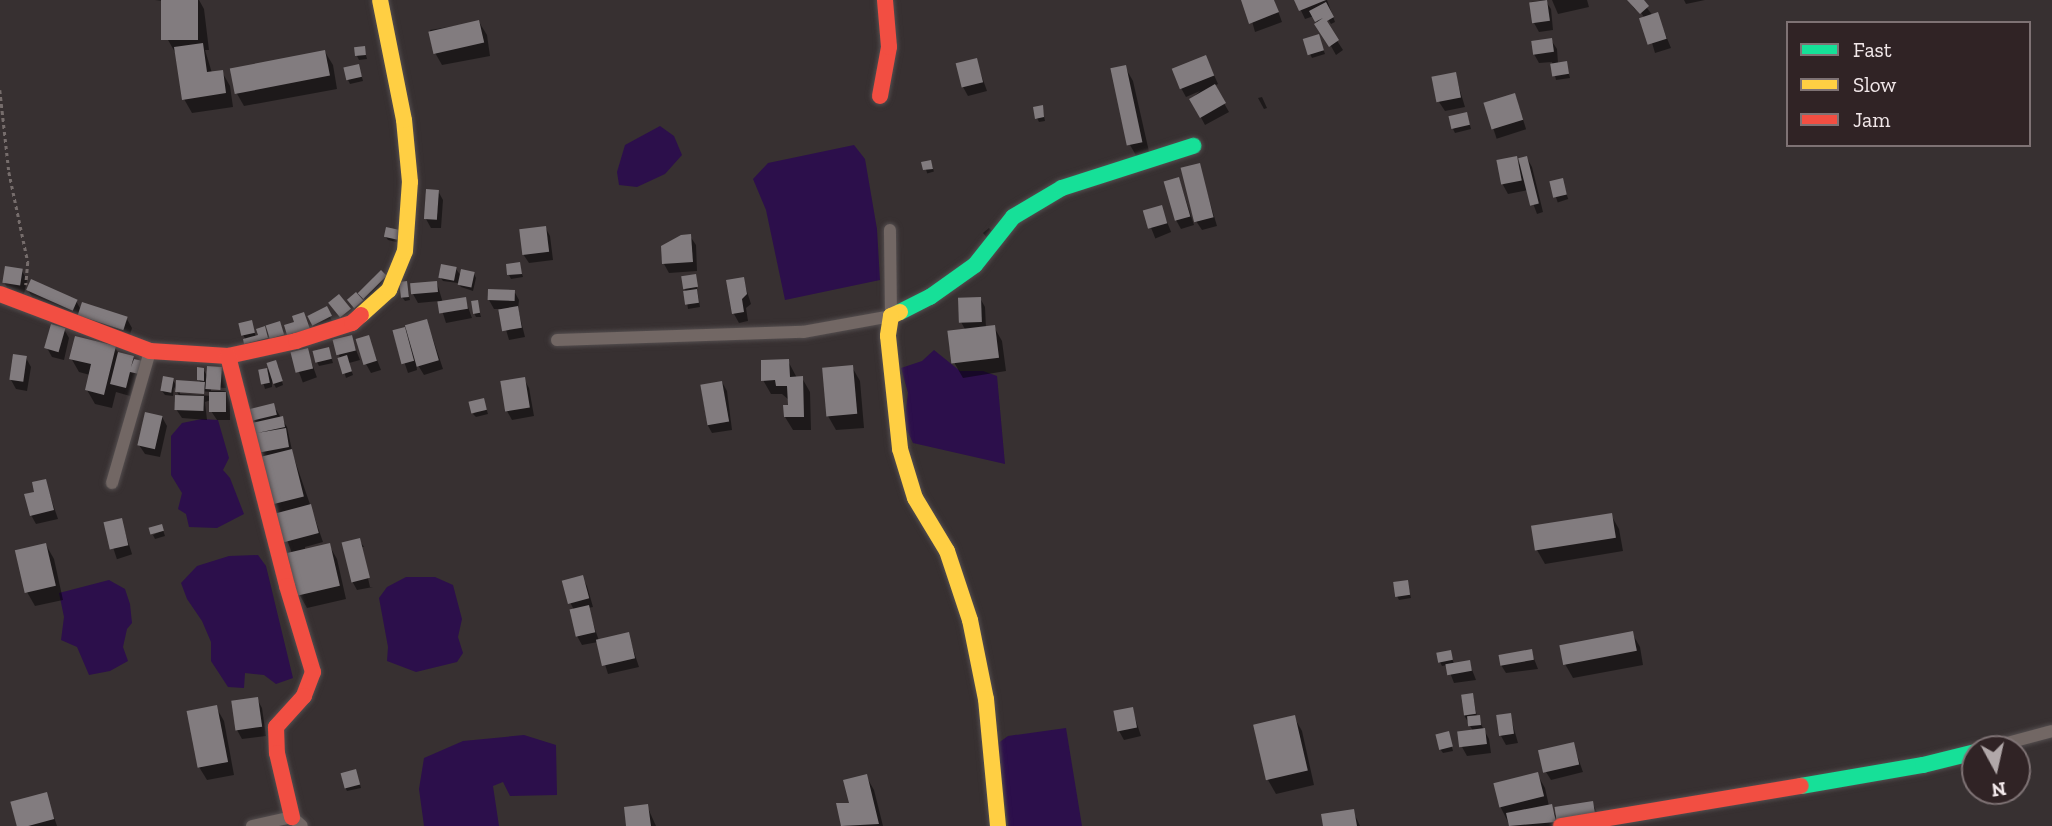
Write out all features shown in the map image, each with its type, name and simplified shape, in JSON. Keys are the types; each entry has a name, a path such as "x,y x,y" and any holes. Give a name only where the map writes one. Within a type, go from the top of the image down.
{"street":[{"path":"0,294 150,351 228,356 296,341 352,323 389,290 405,251 410,182 404,120 380,0"},
{"path":"880,96 889,47 885,0"},
{"path":"557,340 803,331 891,316 929,297 975,265 1013,217 1062,188 1193,146"},
{"path":"890,230 891,316 888,336 900,449 915,498 947,551 970,620 986,698 998,826"},
{"path":"112,483 150,351"},
{"path":"228,356 287,586 313,672 304,696 276,727 277,753 297,821 251,826"},
{"path":"2031,737 2052,732"},
{"path":"1561,826 1923,765 1961,756"}],"path":[{"path":"0,90 9,172 29,262 24,302"}],"shaded area":[{"path":"660,126 674,136 682,155 665,174 637,187 619,185 617,172 625,145"},
{"path":"854,145 865,159 877,229 880,280 785,300 766,210 753,179 768,163"},
{"path":"934,350 960,371 983,371 997,376 1005,464 913,443 904,424 908,393 901,368 922,361"},
{"path":"202,419 218,420 229,458 223,470 230,478 244,514 217,528 189,527 186,514 178,509 182,493 171,475 171,436 182,423"},
{"path":"258,555 266,566 293,678 276,684 264,675 245,673 244,688 228,687 211,661 211,642 181,583 197,566 229,556"},
{"path":"406,577 435,577 453,585 462,619 458,637 463,653 457,662 416,672 387,661 388,647 379,598 387,587"},
{"path":"109,580 125,589 130,604 132,623 127,629 123,647 128,661 110,671 89,675 77,647 61,640 64,617 59,593"},
{"path":"1066,728 1082,826 1008,826 997,744 1008,736"},
{"path":"524,735 556,745 557,795 510,796 503,782 493,786 499,826 424,826 419,789 424,758 463,741"}],"building":[{"path":"161,0 198,0 198,40 161,40"},
{"path":"1241,0 1274,0 1279,12 1249,24"},
{"path":"1294,0 1326,0 1299,11"},
{"path":"1547,0 1550,21 1532,23 1529,3"},
{"path":"1627,0 1644,0 1649,6 1640,14"},
{"path":"1326,2 1334,17 1327,21 1339,40 1329,47 1314,24 1323,18 1315,22 1309,11"},
{"path":"1658,12 1667,39 1648,45 1639,18"},
{"path":"479,20 484,42 434,54 428,32"},
{"path":"1319,34 1324,50 1308,55 1303,39"},
{"path":"1552,38 1554,52 1533,55 1531,41"},
{"path":"203,43 207,72 223,70 226,93 182,100 174,47"},
{"path":"365,46 366,55 355,56 354,47"},
{"path":"325,50 330,76 235,94 230,69"},
{"path":"1206,55 1214,75 1180,89 1172,69"},
{"path":"977,58 983,82 962,88 956,63"},
{"path":"1567,61 1569,74 1552,76 1550,64"},
{"path":"359,64 362,77 346,80 343,68"},
{"path":"1126,65 1142,142 1127,146 1110,68"},
{"path":"1456,72 1461,98 1436,102 1431,77"},
{"path":"1215,84 1226,103 1200,118 1189,99"},
{"path":"1515,93 1523,120 1492,129 1483,103"},
{"path":"1043,105 1044,117 1035,119 1033,107"},
{"path":"1467,112 1470,125 1451,129 1448,116"},
{"path":"1517,156 1522,181 1501,185 1496,160"},
{"path":"1527,156 1539,204 1530,206 1518,158"},
{"path":"931,160 933,169 923,170 921,162"},
{"path":"1200,163 1214,217 1194,222 1181,168"},
{"path":"1179,177 1190,216 1175,221 1164,181"},
{"path":"1563,178 1567,195 1553,198 1549,181"},
{"path":"426,189 439,190 437,220 424,219"},
{"path":"1162,205 1167,223 1148,229 1143,211"},
{"path":"546,226 549,252 522,255 519,229"},
{"path":"386,227 400,230 398,240 384,237"},
{"path":"691,234 693,262 662,264 661,246 681,235"},
{"path":"520,262 522,274 507,275 506,264"},
{"path":"441,264 457,267 454,281 438,278"},
{"path":"5,266 23,269 20,286 2,283"},
{"path":"461,269 475,272 471,288 458,285"},
{"path":"381,270 387,276 363,299 358,293"},
{"path":"696,274 698,287 683,289 681,276"},
{"path":"744,277 747,294 742,299 744,312 732,314 726,280"},
{"path":"31,279 78,300 73,311 26,290"},
{"path":"407,281 409,297 401,298 399,282"},
{"path":"437,281 438,292 411,294 410,283"},
{"path":"488,289 515,290 515,301 488,300"},
{"path":"697,289 699,303 685,305 683,291"},
{"path":"356,292 363,300 354,308 347,300"},
{"path":"339,294 351,309 340,318 328,303"},
{"path":"466,297 468,309 439,313 437,302"},
{"path":"981,297 982,322 959,323 958,298"},
{"path":"478,300 480,313 473,314 471,301"},
{"path":"82,302 128,317 123,330 78,315"},
{"path":"327,306 332,316 312,326 307,316"},
{"path":"518,306 522,328 502,331 498,309"},
{"path":"304,312 310,329 287,335 284,325 294,322 292,316"},
{"path":"427,319 439,360 417,367 405,325"},
{"path":"252,320 255,333 241,336 238,323"},
{"path":"280,321 284,334 270,339 266,325"},
{"path":"51,324 65,328 59,352 44,348"},
{"path":"995,325 999,358 951,364 947,331"},
{"path":"265,326 268,338 244,344 243,339 258,335 256,329"},
{"path":"405,327 414,361 402,364 392,330"},
{"path":"352,335 356,351 336,355 333,340"},
{"path":"369,335 377,361 364,365 356,339"},
{"path":"75,336 116,346 104,395 85,390 91,364 69,359"},
{"path":"329,347 332,359 315,363 313,351"},
{"path":"308,348 313,368 296,373 291,352"},
{"path":"118,352 134,356 131,367 134,359 143,361 139,374 130,372 126,388 110,384"},
{"path":"13,354 27,356 23,382 9,380"},
{"path":"347,355 352,371 342,374 337,358"},
{"path":"789,359 790,377 803,376 804,417 784,417 783,405 788,405 787,386 776,386 775,380 761,381 761,360"},
{"path":"276,360 283,381 273,384 266,363"},
{"path":"853,365 857,414 826,417 822,368"},
{"path":"207,366 222,367 220,390 205,389"},
{"path":"197,367 204,368 204,381 197,380"},
{"path":"267,368 270,383 261,384 258,370"},
{"path":"163,376 174,378 171,393 160,391"},
{"path":"525,377 530,408 505,412 500,381"},
{"path":"176,380 205,382 204,394 175,392"},
{"path":"722,381 729,421 707,425 700,385"},
{"path":"209,392 226,392 226,412 209,412"},
{"path":"175,395 204,396 203,411 174,410"},
{"path":"484,398 487,410 471,414 468,402"},
{"path":"274,403 277,415 252,421 249,409"},
{"path":"145,412 163,416 155,449 137,445"},
{"path":"283,416 285,427 257,433 286,428 289,447 257,453 252,423"},
{"path":"292,449 304,497 271,505 259,457"},
{"path":"46,479 54,510 30,516 24,494 34,492 32,482"},
{"path":"311,504 319,533 282,543 274,514"},
{"path":"1612,513 1616,538 1535,551 1531,526"},
{"path":"122,518 128,545 110,550 103,522"},
{"path":"162,524 164,531 150,535 149,528"},
{"path":"360,538 370,578 351,582 342,543"},
{"path":"46,543 56,586 25,593 15,550"},
{"path":"330,543 340,586 297,596 287,553"},
{"path":"583,575 589,598 568,604 562,581"},
{"path":"1408,580 1410,595 1395,597 1393,582"},
{"path":"589,605 595,632 576,637 570,609"},
{"path":"1633,631 1637,651 1563,665 1559,645"},
{"path":"629,632 635,658 602,666 596,640"},
{"path":"1532,649 1534,660 1500,666 1499,655"},
{"path":"1451,650 1453,660 1438,663 1436,653"},
{"path":"1470,660 1472,671 1447,675 1445,664"},
{"path":"1473,693 1476,714 1464,715 1461,695"},
{"path":"258,697 262,727 235,730 231,701"},
{"path":"217,705 228,762 198,768 187,711"},
{"path":"1133,707 1137,728 1117,731 1113,711"},
{"path":"1511,713 1514,734 1499,736 1496,715"},
{"path":"1295,715 1308,771 1266,780 1253,725"},
{"path":"1480,715 1481,725 1468,726 1467,716"},
{"path":"1485,728 1487,744 1459,747 1457,731"},
{"path":"1449,731 1453,747 1439,750 1435,734"},
{"path":"1574,742 1579,764 1543,773 1538,750"},
{"path":"356,769 360,784 345,789 341,773"},
{"path":"1538,772 1544,796 1499,807 1493,783"},
{"path":"867,774 879,824 841,826 836,803 849,803 843,780"},
{"path":"47,792 54,819 28,826 17,826 10,802"},
{"path":"1593,801 1595,814 1557,820 1554,807"},
{"path":"648,804 651,826 626,826 624,807"},
{"path":"1552,804 1556,822 1509,826 1506,813"},
{"path":"1354,809 1357,826 1323,826 1321,814"}],"traffic: fast":[{"path":"900,312 930,297 975,265 1013,217 1062,188 1193,146"},
{"path":"1801,786 1923,765 1961,756"}],"traffic: slow":[{"path":"361,315 389,290 405,251 410,182 404,120 380,0"},
{"path":"900,312 891,316 888,336 900,449 915,498 947,551 970,620 986,699 998,826"}],"traffic: jam":[{"path":"880,96 889,47 885,0"},
{"path":"0,294 150,351 228,356 296,341 352,323 361,315"},
{"path":"228,356 287,586 313,672 304,696 276,727 277,753 292,817"},
{"path":"1561,826 1801,786"}]}
